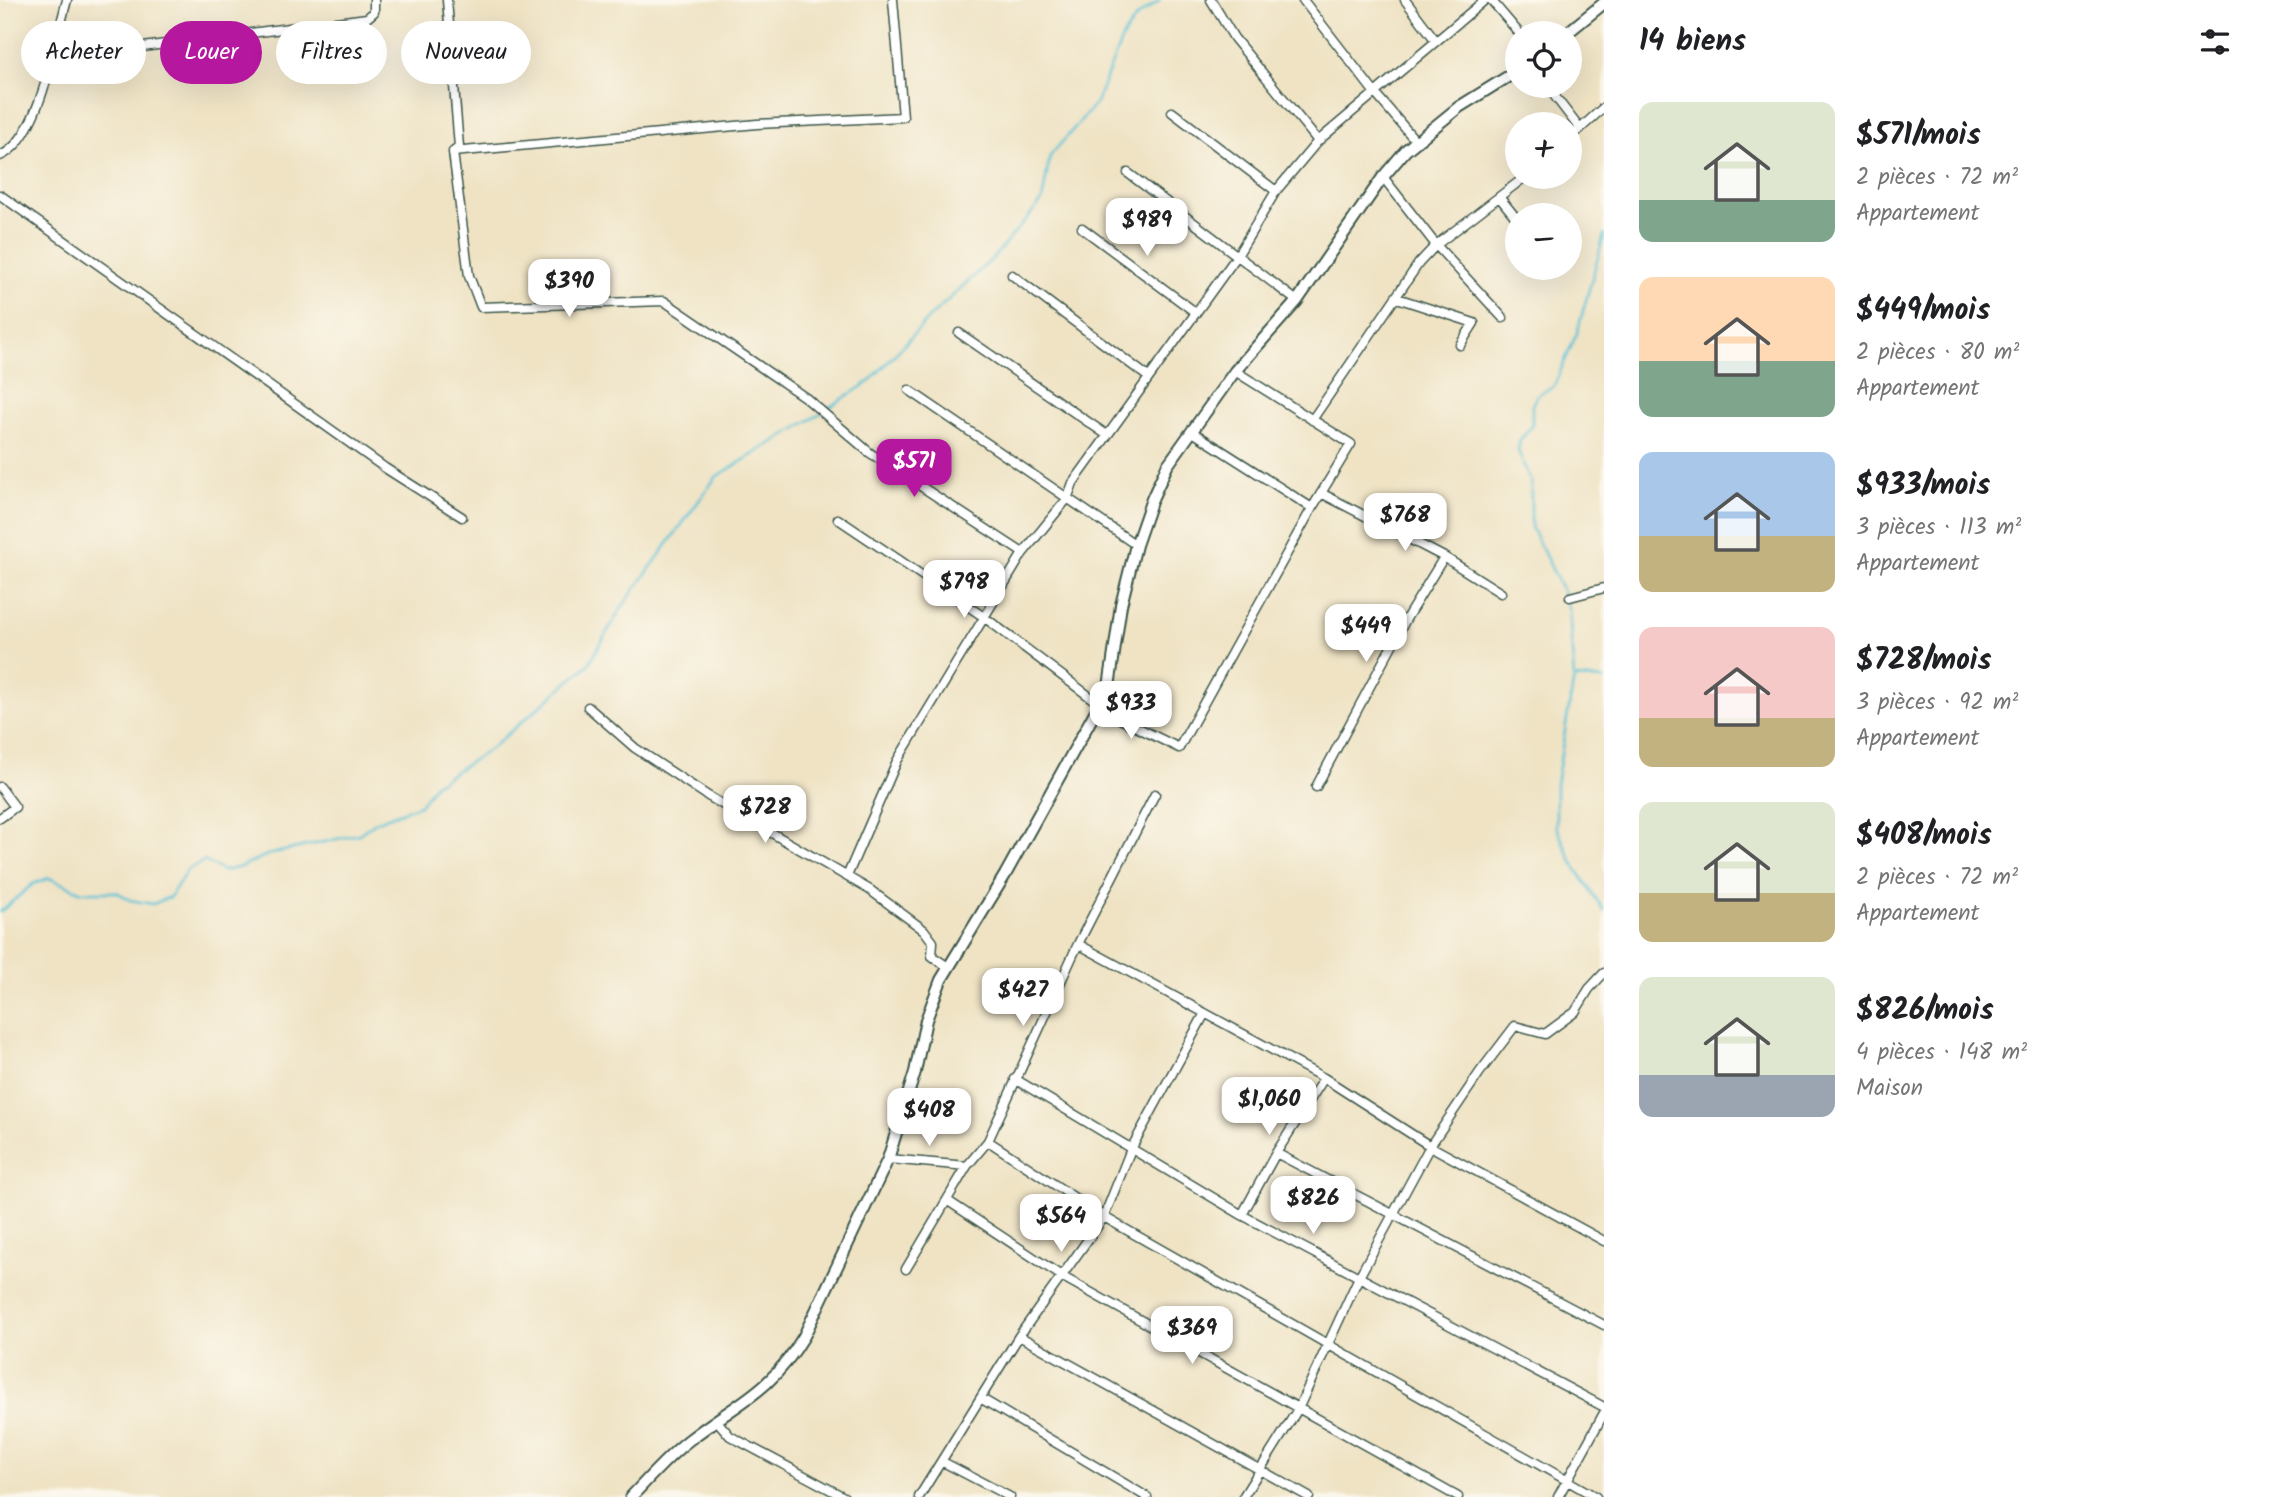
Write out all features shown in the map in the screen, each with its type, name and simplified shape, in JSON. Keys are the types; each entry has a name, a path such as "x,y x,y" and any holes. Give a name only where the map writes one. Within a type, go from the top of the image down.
{"street":[{"path":"61,21 67,0"},
{"path":"146,47 367,18 374,12 374,0"},
{"path":"447,0 458,147 453,152"},
{"path":"453,152 757,124 903,117 893,0"},
{"path":"1210,0 1234,38 1318,141"},
{"path":"1303,0 1415,140"},
{"path":"1405,0 1436,41"},
{"path":"848,874 897,761 1023,553 1067,499 1073,483 1147,376 1237,256 1276,191 1318,141 1485,0"},
{"path":"1491,0 1508,21"},
{"path":"1582,21 1604,3"},
{"path":"631,1497 663,1463 762,1390 788,1363 804,1336 888,1159 915,1072 926,1020 948,967 991,899 1109,687 1121,606 1136,545 1157,488 1191,431 1235,371 1297,301 1383,177 1415,140 1459,107 1505,78"},
{"path":"0,156 24,138 35,116 43,84"},
{"path":"1556,98 1567,112"},
{"path":"1582,127 1604,107"},
{"path":"1172,112 1276,191"},
{"path":"453,152 469,276 481,307 664,301 806,398 870,453 1023,553"},
{"path":"1128,173 1297,301"},
{"path":"1383,177 1436,245 1503,318"},
{"path":"1312,420 1436,245 1511,189"},
{"path":"0,195 385,468 462,517"},
{"path":"1500,198 1505,204"},
{"path":"1082,228 1195,312"},
{"path":"1012,275 1147,376"},
{"path":"1396,298 1474,323 1460,345"},
{"path":"959,333 1107,435"},
{"path":"838,519 984,617 1118,718 1179,748 1312,508 1351,444 1235,371"},
{"path":"909,390 1136,545"},
{"path":"1191,431 1312,508"},
{"path":"1321,493 1444,557 1501,593"},
{"path":"1315,787 1406,619 1444,557"},
{"path":"1570,597 1604,587"},
{"path":"588,707 635,748 708,796 848,874 924,930 933,942 932,956 948,967"},
{"path":"0,788 15,807 0,818"},
{"path":"906,1269 967,1166 988,1141 1078,944 1155,794"},
{"path":"1078,944 1324,1078 1430,1146 1604,1241"},
{"path":"1244,1497 1298,1409 1359,1277 1430,1146 1480,1072 1515,1026 1545,1034 1575,1012 1589,989 1604,973"},
{"path":"919,1497 1020,1336 1104,1217 1131,1149 1205,1013"},
{"path":"1242,1214 1276,1153 1324,1078"},
{"path":"1016,1079 1242,1214 1604,1407"},
{"path":"988,1141 1104,1217 1596,1497"},
{"path":"1276,1153 1604,1325"},
{"path":"888,1159 967,1166"},
{"path":"948,1200 1063,1277 1458,1497"},
{"path":"1020,1336 1309,1497"},
{"path":"982,1399 1147,1497"},
{"path":"1558,1497 1604,1413"},
{"path":"717,1421 730,1436 844,1497"},
{"path":"943,1462 1010,1497"}],"waterway":[{"path":"825,410 869,382 931,316 992,259 1042,201 1050,156 1096,103 1123,36 1137,17 1160,0"},
{"path":"1604,235 1577,333 1554,386 1537,395 1532,405 1532,426 1520,440 1518,451 1531,482 1531,527 1562,589 1569,610 1574,678 1556,784 1556,826 1572,862 1604,911"},
{"path":"0,912 33,884 49,878 82,892 117,892 130,900 153,904 170,897 187,870 204,861 223,871 241,867 267,855 359,834 377,821 420,805 435,784 489,750 588,665 620,610 716,477 820,414"},
{"path":"1576,678 1604,680"}]}
